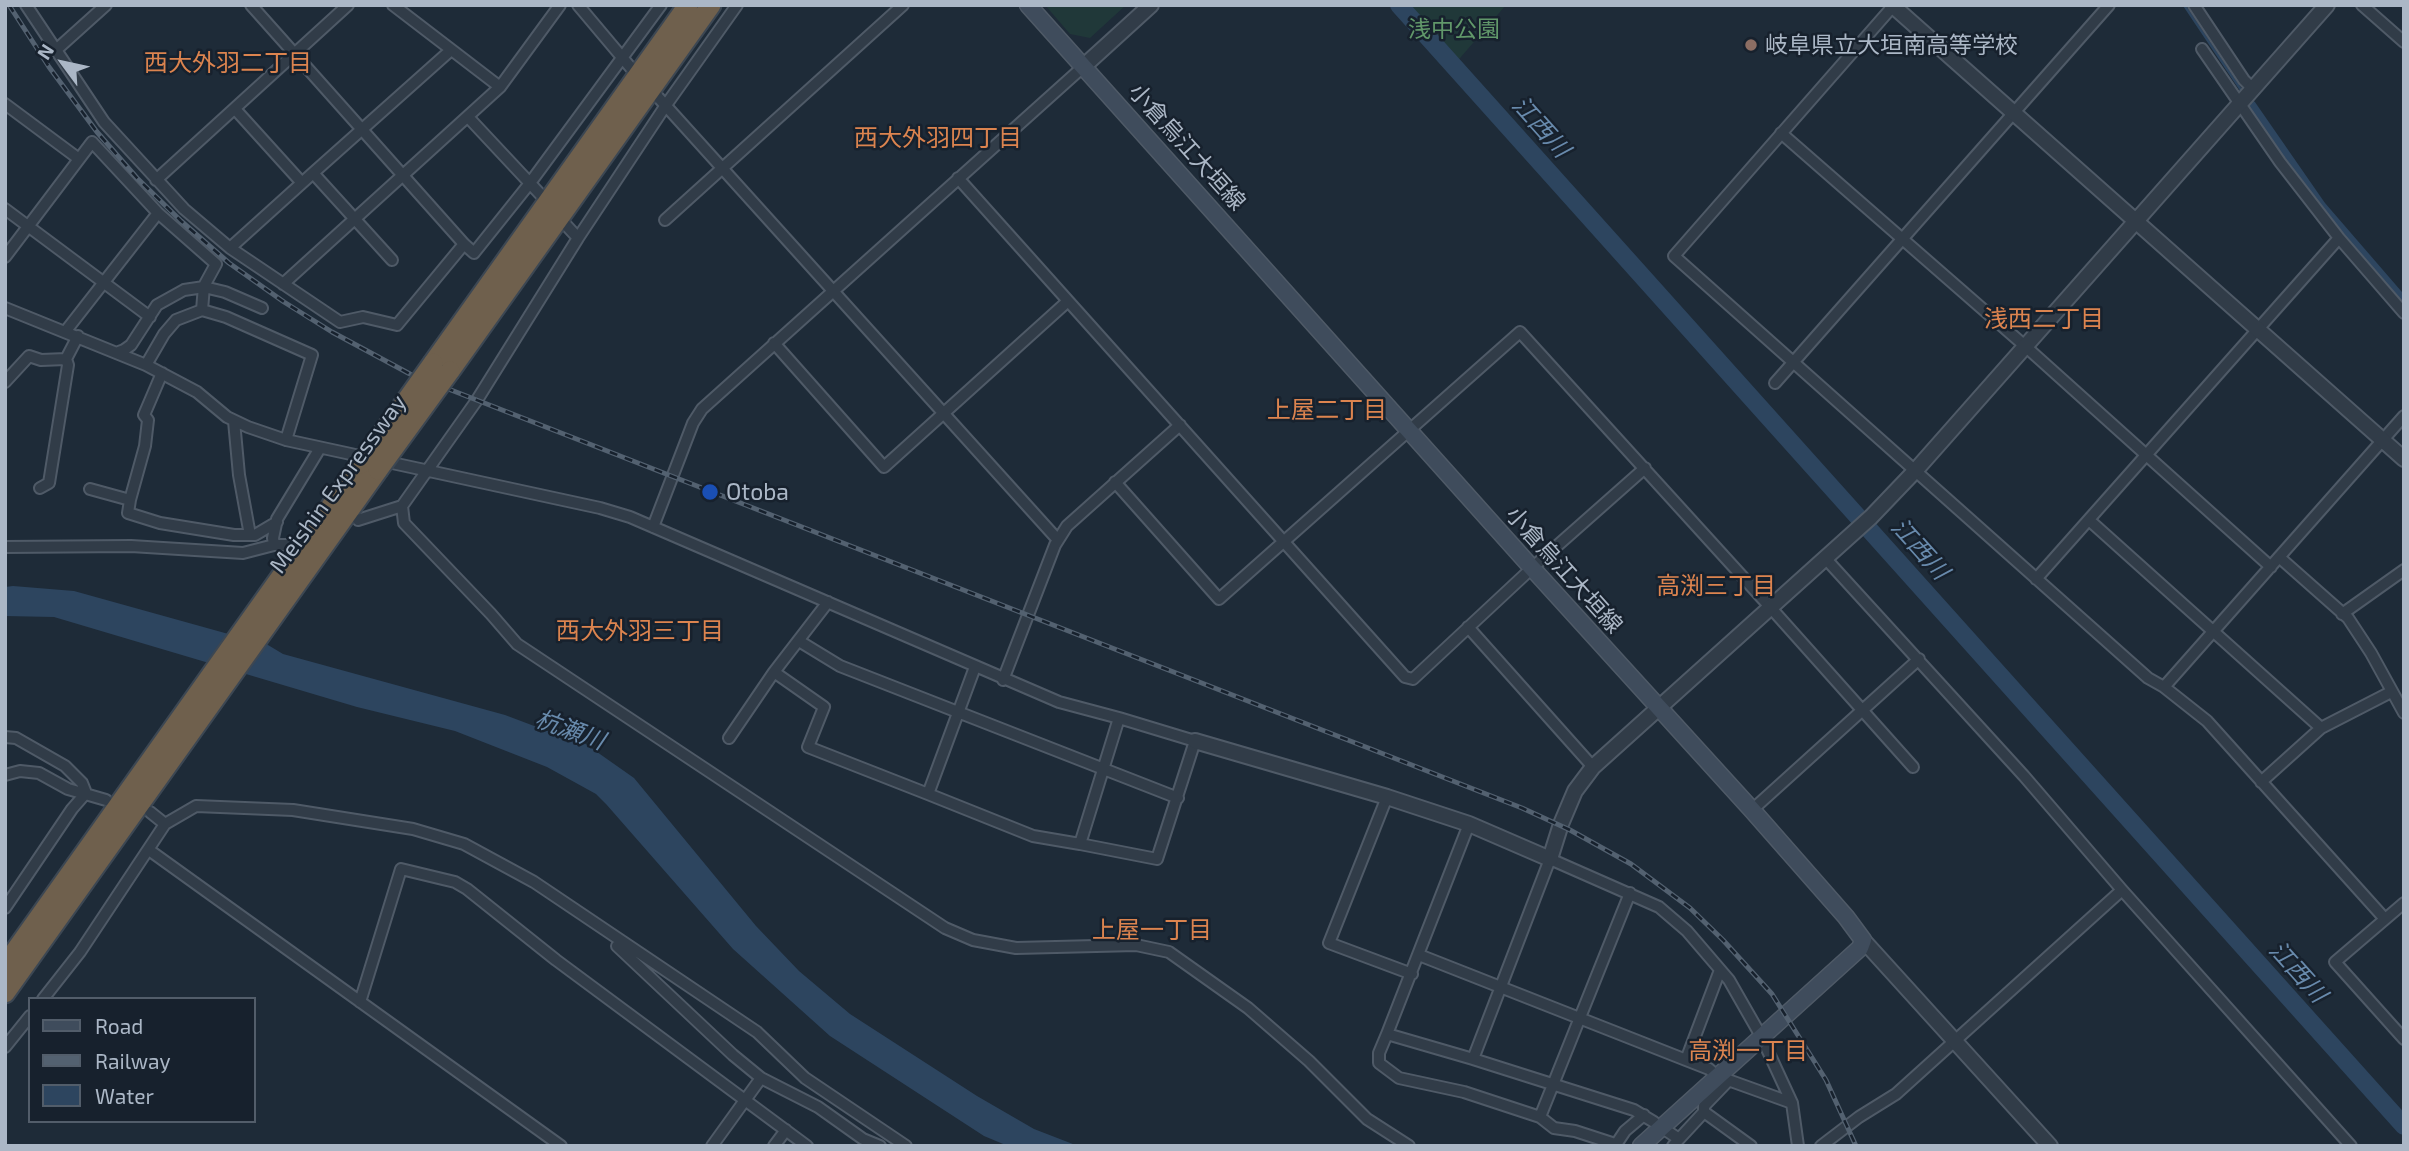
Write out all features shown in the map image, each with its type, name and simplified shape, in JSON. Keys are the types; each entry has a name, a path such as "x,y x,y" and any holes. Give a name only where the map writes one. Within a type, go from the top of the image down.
{"highway":[{"name":"Meishin Expressway","path":"442,367 688,5"},
{"name":"Meishin Expressway","path":"5,993 157,766 272,604 442,367 711,5"},
{"name":"Meishin Expressway","path":"5,965 157,766"}],"main road":[{"name":"小倉烏江大垣線","path":"1028,5 1752,810 1863,940"},
{"path":"1641,1146 1723,1078 1761,1036 1860,948 1863,940"}],"street":[{"path":"26,5 104,122 184,209 230,248 340,322 363,317 397,325 464,244"},
{"path":"56,50 106,5"},
{"path":"251,5 474,253 627,63 661,5"},
{"path":"156,180 348,5"},
{"path":"393,5 500,86"},
{"path":"283,284 500,86 559,5"},
{"path":"578,5 627,63"},
{"path":"358,520 402,506 482,392 578,237 666,105 737,5"},
{"path":"665,220 903,5"},
{"path":"653,527 693,423 702,408 1151,5"},
{"path":"1775,383 2109,5"},
{"path":"2194,5 2244,80 2253,89"},
{"path":"1473,1059 1561,824 1575,791 1593,767 1871,517 2328,5"},
{"path":"2362,5 2404,42"},
{"path":"2385,919 2207,721 2164,687 2148,678 1674,256 1893,6 2404,459"},
{"path":"2202,49 2280,162 2339,238 2404,313"},
{"path":"230,248 451,50"},
{"path":"657,96 1058,540"},
{"path":"5,104 79,159"},
{"path":"235,109 302,183"},
{"path":"468,117 540,194"},
{"path":"1781,133 2025,346 2271,567"},
{"path":"5,257 92,142 158,213 216,264 204,288 202,310"},
{"path":"313,173 392,260"},
{"path":"958,178 1405,677 1413,679 1644,468"},
{"path":"5,209 150,317"},
{"path":"65,332 158,213"},
{"path":"566,225 578,237"},
{"path":"2036,579 2339,238"},
{"path":"116,353 131,345 157,305 184,290 204,288 225,292 262,308"},
{"path":"774,343 884,467 1068,301"},
{"path":"5,308 162,373 197,392 234,421 286,440 600,508 630,517 1059,702 1387,797 1469,824 1630,893 1659,907 1687,931 1735,990 1761,1036 1792,1103 1798,1146"},
{"path":"140,363 176,320 202,310 226,317 312,355 286,440"},
{"path":"1115,482 1219,599 1520,332 1913,767"},
{"path":"40,488 49,483 68,365 66,359 78,337"},
{"path":"5,382 29,356 41,360 66,359"},
{"path":"162,373 144,415 149,420 145,446 128,513 234,535 255,535 276,522"},
{"path":"2164,687 2404,416"},
{"path":"234,421 239,475 250,535"},
{"path":"1003,680 1058,540 1067,526 1180,425"},
{"path":"274,545 272,538 276,522 320,448"},
{"path":"90,489 130,499"},
{"path":"402,506 404,523 517,644 944,928 973,940 1016,948 1136,945 1169,952 1248,1008 1309,1060 1367,1119 1409,1146"},
{"path":"2089,520 2321,728"},
{"path":"5,547 131,545 243,553 274,545 289,545"},
{"path":"1829,556 2351,1146"},
{"path":"2279,557 2348,618 2404,713"},
{"path":"2342,614 2404,570"},
{"path":"729,738 774,672 828,602"},
{"path":"1468,627 1593,767"},
{"path":"799,641 840,666 1178,798"},
{"path":"1752,810 1919,659"},
{"path":"928,794 975,667"},
{"path":"774,672 824,707 808,747 1033,836 1157,859 1195,741"},
{"path":"2261,782 2321,728 2391,692"},
{"path":"1080,844 1119,718"},
{"path":"5,737 16,738 65,766 82,783 86,793"},
{"path":"5,775 20,771 39,773 68,789 106,800"},
{"path":"5,908 72,809 86,793"},
{"path":"1387,797 1329,943 1412,974"},
{"path":"45,997 80,952 165,824 196,806 293,810 413,829 464,845 534,881 757,1032 805,1078 906,1146"},
{"path":"150,812 165,824"},
{"path":"1387,1034 1634,1110 1649,1119 1625,1131 1615,1145 1575,1131 1554,1128 1540,1117 1464,1092 1399,1078 1379,1063 1379,1053 1469,824"},
{"path":"149,850 561,1146"},
{"path":"360,1002 401,869 455,882 807,1146"},
{"path":"1821,1146 1859,1117 1896,1094 2122,890"},
{"path":"1540,1117 1555,1086 1630,893"},
{"path":"2404,903 2335,962 2404,1039"},
{"path":"614,937 618,946 666,989 668,995 761,1078 818,1107 860,1142 880,1146"},
{"path":"1863,940 2050,1146"},
{"path":"1419,955 1709,1069 1723,1078 1792,1103"},
{"path":"1686,1060 1720,970"},
{"path":"5,1047 28,1018"},
{"path":"712,1146 761,1078"},
{"path":"1667,1131 1676,1142 1704,1112 1704,1105 1723,1078"},
{"path":"1704,1112 1743,1144"},
{"path":"774,1146 786,1130"}],"green space":[{"path":"1045,5 1126,5 1090,38 1070,34"},
{"name":"浅中公園","path":"1399,5 1506,5 1454,65"}],"water":[{"path":"5,587 74,591 268,645 283,654 505,715 566,738 570,733 634,778 756,926 799,971 850,1014 977,1096 1034,1129 1078,1146 1008,1146 984,1136 830,1036 733,949 596,794 547,767 455,731 357,707 54,617 5,616"}],"waterway":[{"name":"江西川","path":"1399,5 2404,1126"},
{"path":"2184,5 2241,90"},
{"path":"2251,105 2321,206 2404,302"}],"railway":[{"path":"9,5 49,67 97,132 137,178 181,221 229,263 284,302 332,332 410,374 1522,808 1570,830 1631,864 1690,908 1772,994 1826,1080 1856,1146"}],"place":[{"name":"岐阜県立大垣南高等学校","path":"1751,45"},
{"name":"Otoba","path":"710,492"}],"district":[{"name":"西大外羽二丁目","path":"228,63"},
{"name":"西大外羽四丁目","path":"938,138"},
{"name":"浅西二丁目","path":"2044,319"},
{"name":"上屋二丁目","path":"1327,410"},
{"name":"高渕三丁目","path":"1716,586"},
{"name":"西大外羽三丁目","path":"640,631"},
{"name":"上屋一丁目","path":"1152,930"},
{"name":"高渕一丁目","path":"1748,1051"}],"water label":[{"name":"杭瀬川","path":"570,730"}]}
